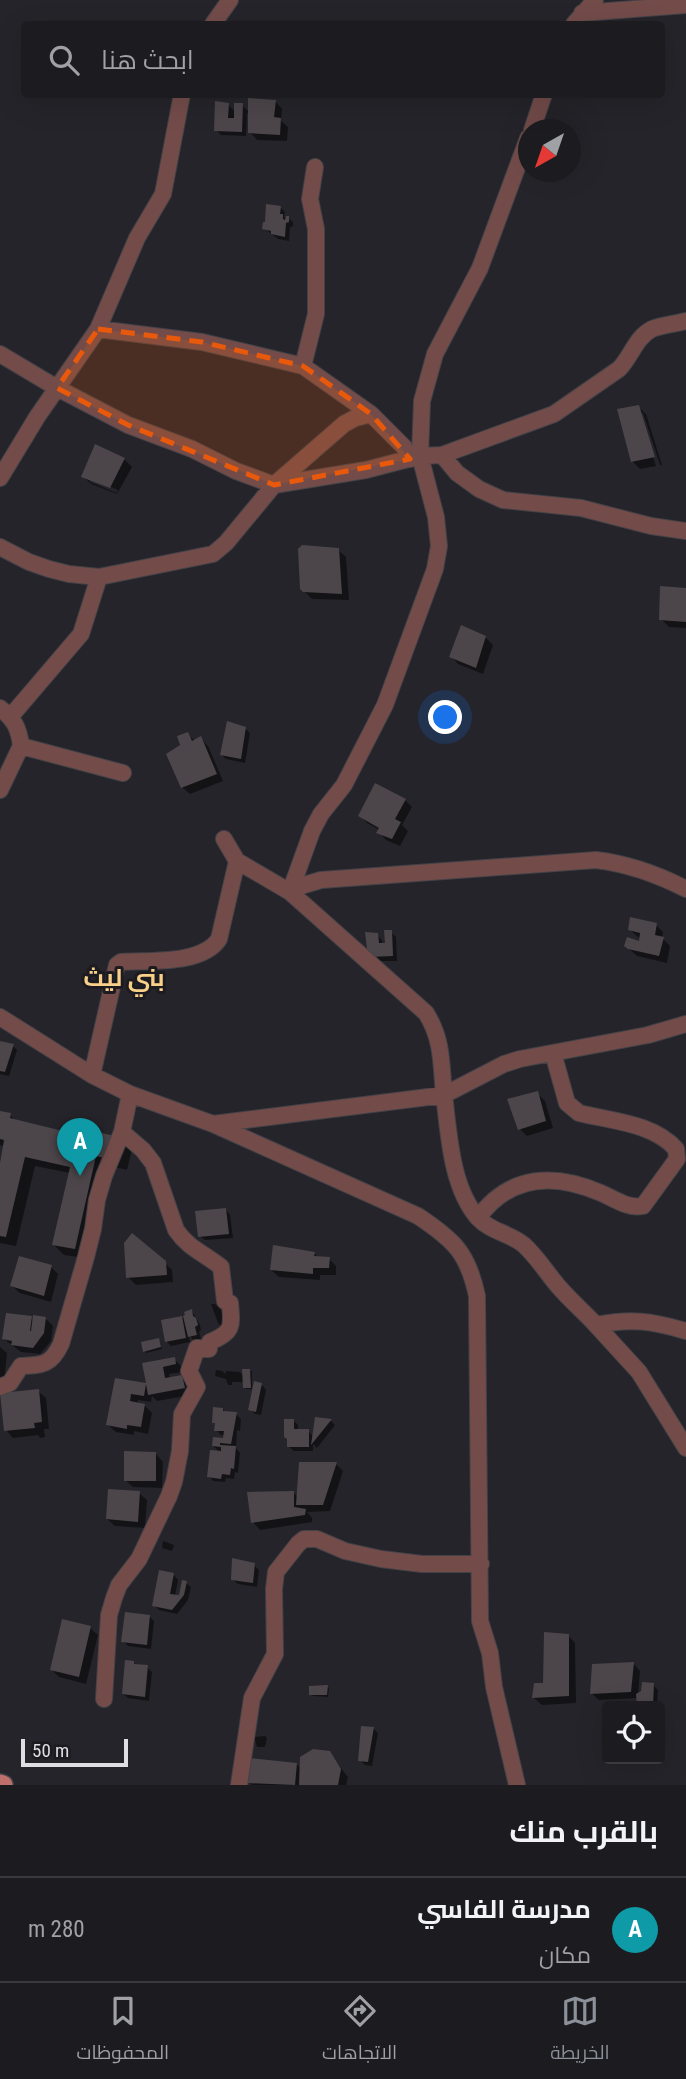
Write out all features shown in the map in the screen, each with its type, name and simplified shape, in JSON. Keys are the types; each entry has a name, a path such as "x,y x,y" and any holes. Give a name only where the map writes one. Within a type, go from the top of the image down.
{"street":[{"path":"215,21 230,0"},
{"path":"578,19 594,0"},
{"path":"578,19 686,5"},
{"path":"0,478 37,417 98,329 137,238 166,187 182,98"},
{"path":"536,119 543,98"},
{"path":"415,458 422,401 435,354 480,268 518,165"},
{"path":"303,366 316,314 316,229 310,199 315,167"},
{"path":"0,354 128,425 192,449 236,471 274,485 442,455 554,415 619,369 648,332 686,321"},
{"path":"98,329 202,342 303,366 371,414 415,458 436,517 439,546 435,569 385,705 344,785 321,814 312,831 290,892"},
{"path":"0,547 49,569 99,577 213,554 226,543 274,485 344,424 371,414"},
{"path":"442,455 457,473 479,489 503,500 581,508 651,526 686,531"},
{"path":"0,790 21,746 16,725 5,712 81,634 99,577"},
{"path":"21,746 122,773"},
{"path":"224,839 237,861 290,892 426,1013 436,1029 441,1047 452,1158 460,1184 478,1218 489,1227 513,1236 523,1244 559,1287 639,1372 686,1448"},
{"path":"290,892 321,880 596,860 643,869 686,889"},
{"path":"92,1075 117,965 121,962 186,957 208,950 219,939 237,861"},
{"path":"0,1017 92,1075 130,1094 213,1124 418,1216 443,1232 463,1255 472,1271 477,1296 480,1621 490,1653 496,1698 517,1785"},
{"path":"213,1124 444,1095 504,1064 648,1035 686,1024"},
{"path":"478,1218 485,1208 500,1196 526,1183 542,1179 580,1185 630,1206 642,1206 677,1159 676,1149 661,1136 638,1127 579,1113 572,1108 567,1102 553,1053"},
{"path":"0,1387 10,1382 21,1366 49,1362 61,1345 86,1257 104,1176 122,1132 130,1094"},
{"path":"104,1699 109,1615 119,1585 139,1559 174,1482 180,1451 182,1414 197,1387 189,1371 197,1348 209,1349 210,1342 221,1337 231,1327 233,1320 230,1303 225,1301 223,1270 194,1250 176,1230 153,1163 144,1150 122,1132"},
{"path":"596,1325 637,1320 686,1331"},
{"path":"239,1785 252,1698 275,1654 276,1573 298,1544 304,1539 317,1539 345,1551 381,1559 422,1564 481,1564"}],"highlighted area":[{"path":"98,329 202,342 303,366 371,414 410,459 274,485 128,425 57,388"}],"building":[{"path":"248,98 276,100 274,117 281,118 280,135 248,133"},
{"path":"215,101 229,103 228,118 234,118 234,103 243,103 242,132 214,131"},
{"path":"266,204 281,206 280,214 283,214 283,219 289,216 285,237 262,229"},
{"path":"639,405 655,457 631,462 617,409"},
{"path":"95,444 125,458 110,488 81,477"},
{"path":"302,545 339,548 342,594 303,592 300,589 298,549"},
{"path":"660,586 686,588 686,622 659,620"},
{"path":"461,625 486,636 476,668 449,657"},
{"path":"227,721 246,727 241,759 220,755"},
{"path":"188,732 192,741 201,736 217,774 181,788 166,754 180,745 177,736"},
{"path":"375,783 406,799 395,819 401,822 392,839 376,833 379,828 358,816"},
{"path":"630,917 657,923 655,935 664,937 659,956 624,946 627,937 639,941 640,933 628,930"},
{"path":"384,930 392,930 393,956 368,957 365,932 378,933 379,943 385,943"},
{"path":"0,1041 14,1044 5,1072 0,1071"},
{"path":"538,1091 546,1121 518,1130 507,1099"},
{"path":"0,1111 11,1113 10,1118 83,1136 85,1129 123,1138 117,1161 96,1156 75,1249 52,1245 70,1167 25,1157 6,1237 0,1236 0,1163 4,1140 0,1139"},
{"path":"226,1208 229,1234 198,1237 195,1211"},
{"path":"132,1233 166,1261 167,1275 126,1278 124,1243"},
{"path":"273,1245 315,1252 314,1256 330,1257 329,1268 313,1268 313,1274 270,1270"},
{"path":"19,1256 52,1265 44,1296 10,1286"},
{"path":"192,1309 198,1325 195,1327 197,1335 188,1337 183,1316 184,1312"},
{"path":"6,1313 32,1316 30,1331 33,1315 46,1317 44,1333 33,1348 11,1345 12,1341 2,1339"},
{"path":"182,1316 186,1338 165,1342 161,1320"},
{"path":"159,1338 161,1347 143,1352 141,1342"},
{"path":"175,1357 176,1364 163,1367 165,1378 182,1375 185,1388 148,1395 146,1384 144,1396 131,1394 130,1401 145,1404 141,1427 127,1425 127,1429 106,1425 115,1378 146,1383 142,1363"},
{"path":"242,1369 250,1369 251,1388 243,1388"},
{"path":"254,1381 262,1383 256,1412 248,1410"},
{"path":"39,1389 42,1422 34,1423 35,1428 4,1431 0,1393"},
{"path":"213,1407 237,1412 231,1444 220,1443 236,1446 234,1469 231,1468 230,1475 222,1474 221,1479 207,1477 210,1450 221,1451 221,1447 212,1446 213,1437 223,1438 224,1431 214,1431"},
{"path":"315,1417 332,1419 311,1445"},
{"path":"284,1419 294,1419 294,1429 309,1429 309,1447 287,1447"},
{"path":"124,1451 156,1452 156,1481 124,1481"},
{"path":"299,1462 337,1462 323,1505 296,1505"},
{"path":"108,1489 140,1491 138,1522 106,1519"},
{"path":"294,1491 294,1507 306,1509 305,1515 251,1523 247,1492"},
{"path":"232,1558 255,1563 253,1583 231,1580"},
{"path":"159,1570 174,1573 170,1594 179,1595 182,1580 187,1581 184,1595 172,1610 152,1606"},
{"path":"125,1612 150,1615 147,1645 121,1642"},
{"path":"62,1619 91,1626 79,1677 50,1670"},
{"path":"544,1632 569,1634 569,1696 532,1698 534,1683 543,1683"},
{"path":"125,1660 148,1665 145,1697 122,1694"},
{"path":"634,1662 631,1692 590,1694 592,1664"},
{"path":"642,1682 654,1683 653,1701 637,1701 636,1694 641,1691"},
{"path":"328,1685 327,1695 309,1695 309,1686"},
{"path":"361,1726 374,1727 368,1762 358,1761"},
{"path":"313,1749 330,1751 341,1769 338,1785 299,1785 300,1757"},
{"path":"250,1758 297,1763 295,1785 247,1783"}],"place":[{"name":"مدرسة الفاسي","path":"80,1176"}],"district":[{"name":"بني ليث","path":"124,978"}]}
